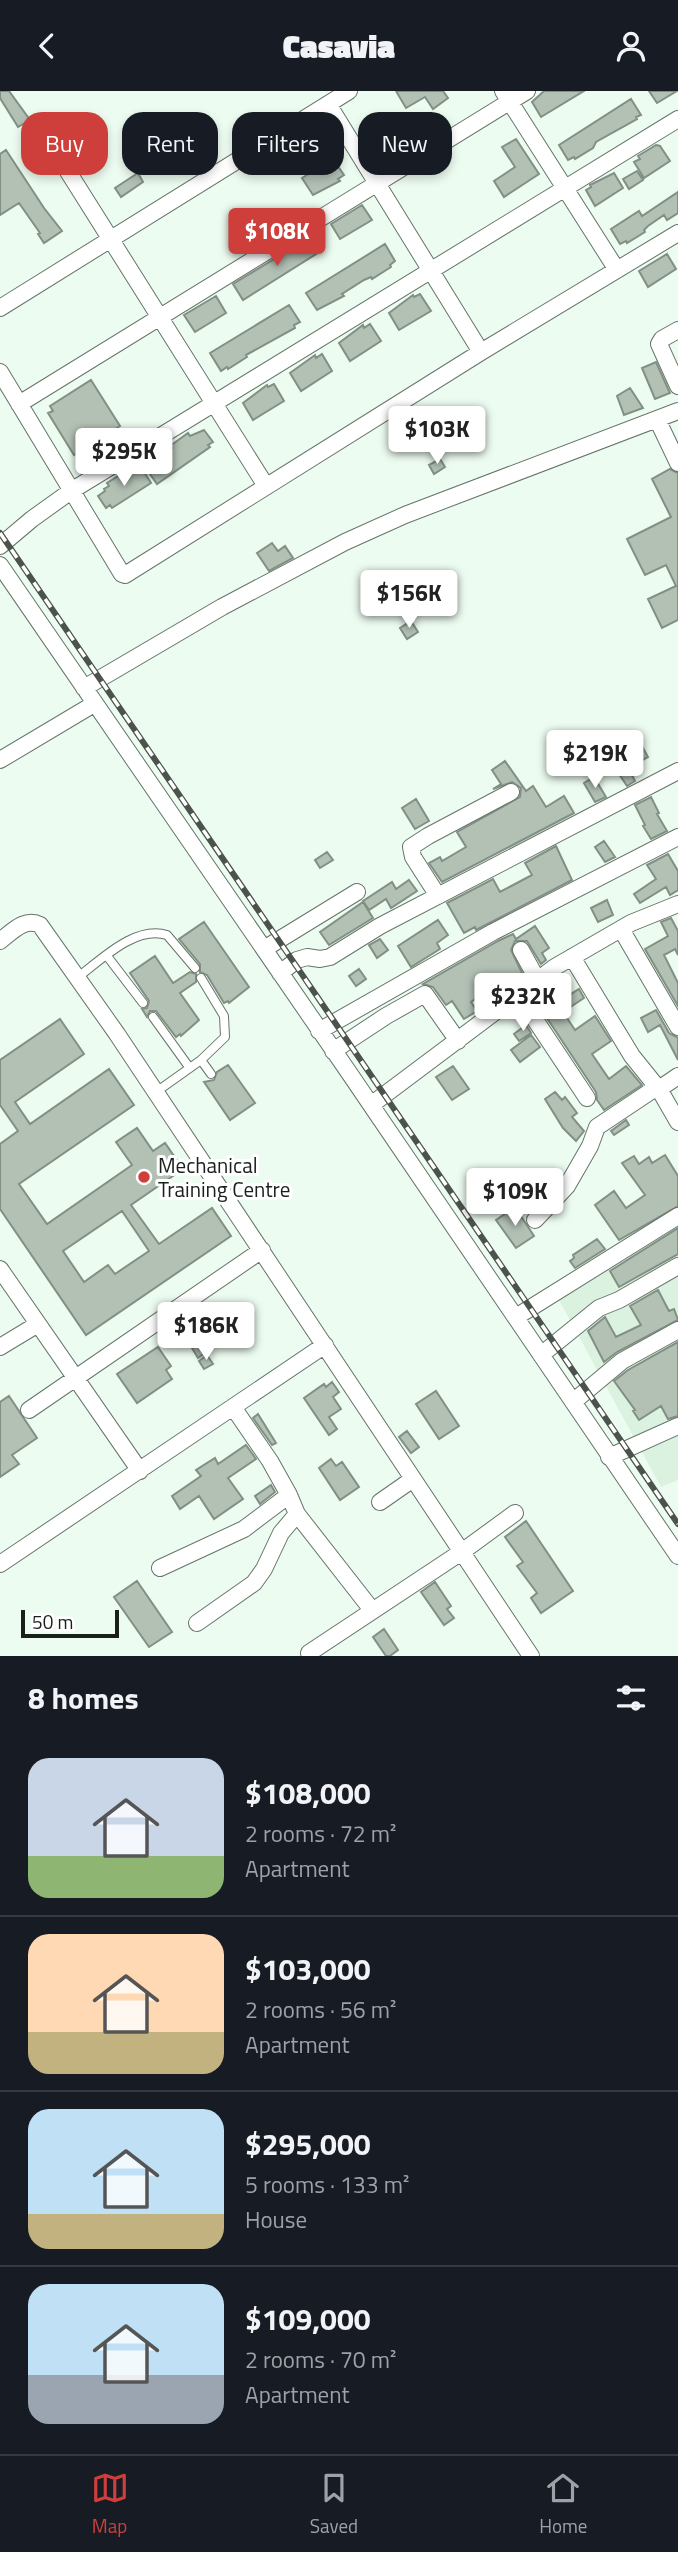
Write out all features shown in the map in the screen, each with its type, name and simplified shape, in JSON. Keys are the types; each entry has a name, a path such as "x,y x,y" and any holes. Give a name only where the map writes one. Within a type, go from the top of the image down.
{"street":[{"path":"0,308 349,91"},
{"path":"19,404 377,184 506,96 527,91"},
{"path":"506,96 617,270"},
{"path":"328,104 481,352"},
{"path":"0,546 71,491 215,405 678,118"},
{"path":"71,175 267,486"},
{"path":"0,372 124,575 481,352 678,233"},
{"path":"678,330 662,339 659,344 678,386"},
{"path":"84,688 222,607 354,538 405,515 678,411"},
{"path":"657,419 678,463"},
{"path":"0,565 678,1556"},
{"path":"0,760 94,704"},
{"path":"280,973 297,960 330,957 380,926 678,771"},
{"path":"438,896 413,857 411,847 511,792"},
{"path":"319,1031 493,932 678,837"},
{"path":"264,949 357,892"},
{"path":"371,1105 537,979 649,914 677,907"},
{"path":"0,941 27,922 38,924 78,977 531,1656"},
{"path":"621,929 678,1027"},
{"path":"521,950 537,979"},
{"path":"572,957 632,1056 658,1088 678,1122"},
{"path":"415,978 458,1041"},
{"path":"333,1051 425,994"},
{"path":"518,994 587,1098"},
{"path":"535,1220 567,1186 590,1146 597,1127 678,1076"},
{"path":"516,1317 678,1216"},
{"path":"29,1410 262,1250"},
{"path":"541,1355 598,1308 619,1300 678,1266"},
{"path":"0,1269 140,1471"},
{"path":"0,1347 38,1324"},
{"path":"573,1402 622,1361 678,1330"},
{"path":"0,1564 325,1345"},
{"path":"233,1406 289,1495 297,1514 372,1610"},
{"path":"609,1457 678,1426"},
{"path":"380,1502 413,1479"},
{"path":"160,1568 244,1529 289,1495"},
{"path":"309,1653 463,1551 515,1513"},
{"path":"197,1623 254,1583 264,1569 281,1533 297,1514"}],"lane":[{"path":"78,977 141,935 160,933 173,940 195,968"},
{"path":"107,956 144,1003"},
{"path":"156,1092 220,1043 226,1031 224,1016 201,978"},
{"path":"153,1017 189,1067"},
{"path":"201,1059 211,1074"}],"shaded area":[{"path":"678,1214 678,1480 661,1487 553,1289"}],"building":[{"path":"0,91 9,91 24,112 21,112 21,125 18,127 0,98"},
{"path":"396,91 443,91 448,98 433,109 425,97 406,108"},
{"path":"544,91 584,91 541,117 532,102"},
{"path":"649,91 677,91 657,103"},
{"path":"631,99 641,115 636,117 637,119 596,142 593,148 575,159 574,157 568,160 559,145"},
{"path":"516,139 539,174 504,197 494,181 515,167 502,147"},
{"path":"656,145 660,146 670,161 644,178 634,162 640,159 638,156"},
{"path":"6,150 62,231 44,243 19,203 0,215 0,154"},
{"path":"637,171 643,180 629,189 623,179"},
{"path":"614,173 623,188 595,206 586,190 590,185"},
{"path":"135,175 139,175 143,182 121,197 115,188"},
{"path":"307,175 344,175 338,179 340,181 313,195 302,178"},
{"path":"678,192 678,213 667,220 664,215 648,226 645,232 627,243 626,241 620,244 611,229 639,211 642,216"},
{"path":"362,205 372,220 340,239 331,224"},
{"path":"312,236 321,251 243,300 233,284"},
{"path":"385,244 395,261 391,267 372,279 371,277 364,280 342,294 344,296 317,310 306,293"},
{"path":"667,254 676,269 648,287 639,271"},
{"path":"420,294 431,311 399,330 389,313 413,295 414,297"},
{"path":"216,296 226,313 195,332 184,315"},
{"path":"289,305 300,322 294,325 295,328 221,371 210,353"},
{"path":"370,324 381,341 350,361 339,343 363,325 364,328"},
{"path":"322,354 332,371 301,391 290,373 315,355 316,358"},
{"path":"656,362 670,393 655,399 642,368"},
{"path":"91,380 120,426 74,455 48,413 53,411 50,406"},
{"path":"274,384 284,401 253,420 243,403 267,385 268,387"},
{"path":"630,388 643,408 624,415 617,396"},
{"path":"204,430 213,442 208,445 210,447 157,484 150,474 165,464 161,458 172,448 170,446 188,433 190,436"},
{"path":"440,459 445,467 434,474 429,465"},
{"path":"142,469 151,483 112,508 110,505 106,508 98,496 109,486 107,483 126,471 128,474"},
{"path":"670,469 678,473 678,620 662,628 648,599 676,586 666,565 645,575 627,539 671,517 652,479"},
{"path":"272,543 278,551 285,546 293,558 269,571 257,553"},
{"path":"411,621 418,632 407,639 400,628"},
{"path":"637,737 648,757 628,768 635,781 627,786 607,756"},
{"path":"505,761 526,791 533,786 546,807 564,796 574,813 442,882 429,863 440,857 442,861 466,847 457,832 520,797 521,788 512,782 493,789 501,784 492,770"},
{"path":"594,777 606,797 595,802 584,783"},
{"path":"651,797 667,831 651,839 635,805"},
{"path":"416,799 429,821 415,829 402,808"},
{"path":"604,841 615,857 605,862 595,847"},
{"path":"556,846 572,880 476,930 475,927 464,933 447,903 493,879 500,892 532,875 525,863"},
{"path":"327,852 333,860 320,868 315,860"},
{"path":"668,854 678,871 678,890 670,895 666,887 640,903 634,894 656,879 647,865"},
{"path":"409,880 417,891 391,908 386,899 369,910 363,901 392,882 396,889"},
{"path":"607,900 613,915 598,922 591,908"},
{"path":"363,902 373,918 329,945 320,932"},
{"path":"671,918 678,931 678,955 675,949 664,955 678,983 678,1006 645,949 668,936 661,922"},
{"path":"438,920 448,935 437,943 440,949 411,967 398,946"},
{"path":"204,922 249,987 229,1003 224,1003 207,975 200,972 200,964 179,939"},
{"path":"535,926 549,948 542,953 546,960 541,964 527,941 515,941 511,950 524,977 515,984 513,980 507,984 504,979 471,1002 477,1011 464,1019 452,1001 446,1005 433,987 423,984 498,941 513,934 516,939"},
{"path":"380,939 388,950 377,958 369,945"},
{"path":"155,956 173,983 190,972 196,974 196,982 180,993 199,1020 181,1036 180,1034 176,1037 156,1011 150,1011 147,1017 142,1009 147,1008 149,1001 130,973"},
{"path":"359,969 366,979 356,986 349,976"},
{"path":"579,989 584,998 563,1012 575,1030 595,1016 611,1041 592,1054 609,1079 626,1066 642,1085 604,1110 597,1100 596,1092 533,997 542,990 552,1006"},
{"path":"656,1010 669,1033 678,1038 678,1060 660,1025 648,1032 641,1018"},
{"name":"Mechanical Training Centre","path":"60,1019 84,1054 15,1102 30,1124 109,1069 134,1105 19,1184 47,1224 132,1165 116,1142 137,1128 153,1151 165,1143 183,1169 131,1205 159,1244 212,1208 231,1236 86,1335 0,1209 0,1144 18,1131 0,1105 0,1060","holes":["122,1211 149,1251 115,1274 108,1265 84,1282 63,1251"]},
{"path":"526,1025 531,1033 519,1041 514,1034"},
{"path":"531,1035 540,1047 520,1062 511,1050"},
{"path":"228,1065 255,1103 230,1120 204,1082 214,1080 217,1072"},
{"path":"453,1066 469,1089 452,1100 436,1077"},
{"path":"555,1092 562,1100 565,1097 577,1113 572,1117 584,1131 576,1141 563,1128 545,1099"},
{"path":"626,1120 629,1125 614,1135 611,1131"},
{"path":"665,1155 678,1176 678,1206 619,1240 595,1205 614,1191 626,1208 645,1195 622,1163 634,1156 639,1164 649,1157 652,1163"},
{"path":"515,1207 534,1236 516,1248 496,1220"},
{"path":"678,1228 678,1254 619,1287 610,1271"},
{"path":"597,1239 605,1249 575,1268 570,1261 574,1258 573,1255"},
{"path":"658,1290 669,1311 674,1309 678,1320 617,1352 604,1362 588,1331 605,1317 616,1337 641,1325 630,1306"},
{"path":"204,1340 210,1349 198,1358 192,1348"},
{"path":"678,1342 678,1416 668,1419 661,1406 639,1420 614,1381 628,1370"},
{"path":"158,1347 171,1366 166,1370 172,1379 137,1403 117,1374"},
{"path":"207,1355 213,1364 204,1369 199,1361"},
{"path":"332,1382 339,1392 333,1397 341,1409 329,1417 337,1429 329,1435 304,1398 324,1384 326,1387"},
{"path":"436,1391 459,1426 439,1439 416,1404"},
{"path":"9,1396 37,1438 12,1455 19,1464 0,1477 0,1402"},
{"path":"258,1414 276,1443 272,1445 253,1418"},
{"path":"407,1431 419,1447 411,1453 399,1437"},
{"path":"246,1445 256,1459 228,1478 243,1499 214,1519 199,1496 180,1509 172,1496 201,1476 196,1470 215,1458 218,1464"},
{"path":"331,1459 336,1466 342,1462 359,1487 340,1500 319,1468"},
{"path":"271,1485 275,1492 260,1504 255,1496"},
{"path":"526,1521 573,1591 541,1613 531,1598 537,1593 517,1566 523,1562 505,1537"},
{"path":"137,1581 172,1632 149,1647 114,1597"},
{"path":"435,1582 451,1606 447,1609 454,1618 444,1625 421,1592"},
{"path":"384,1629 398,1650 390,1656 386,1656 373,1637"}],"railway":[{"path":"0,533 678,1524"}],"place":[{"name":"Mechanical Training Centre","path":"144,1177"}]}
